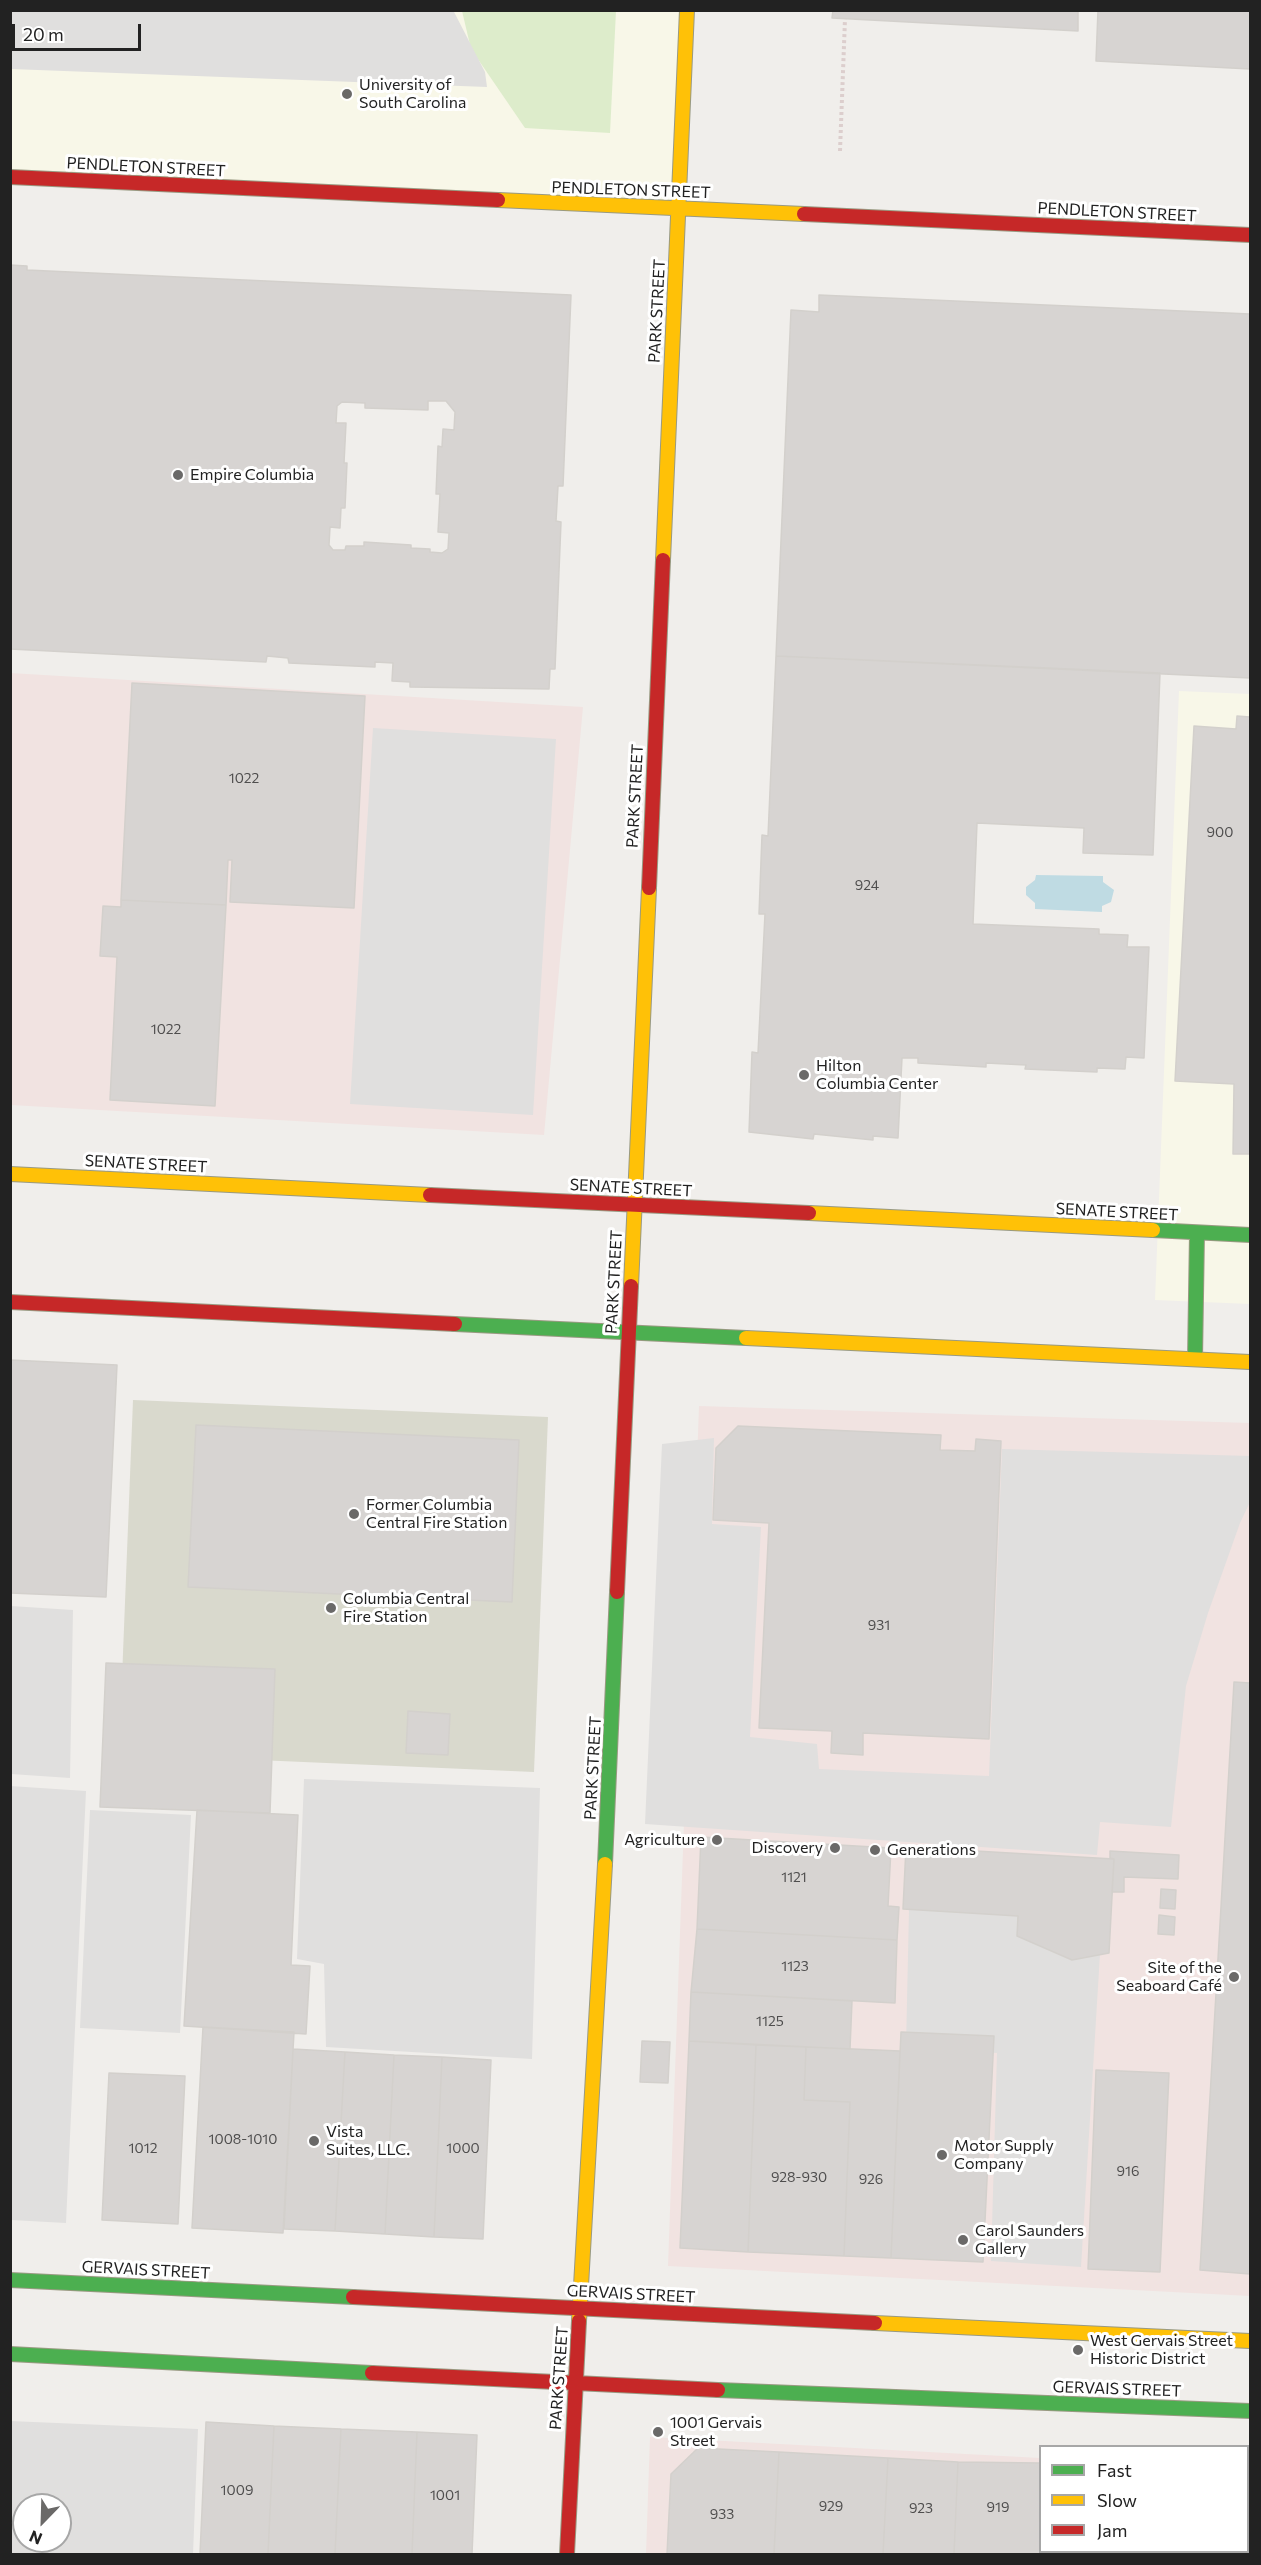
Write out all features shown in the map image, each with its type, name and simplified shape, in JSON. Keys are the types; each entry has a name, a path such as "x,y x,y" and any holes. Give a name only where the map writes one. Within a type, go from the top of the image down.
{"street":[{"name":"PARK STREET","path":"567,2554 573,2384 580,2308 597,2021 687,10"},
{"name":"PENDLETON STREET","path":"10,177 1251,235"},
{"name":"SENATE STREET","path":"10,1174 1251,1235"},
{"path":"1195,1359 1197,1233"},
{"path":"10,1302 1251,1362"},
{"name":"GERVAIS STREET","path":"10,2280 1251,2341"},
{"name":"GERVAIS STREET","path":"10,2354 573,2384 1251,2411"}],"path":[{"path":"840,151 845,19"}],"shaded area":[{"path":"453,10 485,72 487,87 11,69 11,11"},
{"name":"University of South Carolina","path":"10,11 687,11 679,216 11,177"},
{"path":"10,673 583,707 544,1135 11,1105"},
{"path":"1179,691 1250,694 1250,1304 1155,1300"},
{"path":"373,728 556,739 533,1115 350,1104"},
{"path":"133,1400 548,1417 534,1772 119,1754"},
{"path":"699,1406 1250,1423 1250,2296 668,2266"},
{"path":"714,1438 712,1524 761,1527 750,1737 817,1744 819,1769 989,1776 1002,1449 1250,1456 1250,1502 1240,1523 1208,1613 1186,1686 1171,1827 1100,1822 1097,1855 645,1824 662,1444"},
{"path":"11,1606 73,1610 70,1778 11,1774"},
{"path":"304,1779 540,1788 532,2059 326,2047 324,1964 297,1959"},
{"path":"10,1786 86,1791 66,2223 11,2220"},
{"path":"90,1810 191,1815 180,2033 80,2028"},
{"path":"909,1909 1018,1916 1017,1936 1071,1960 1100,1954 1081,2267 991,2261 997,2053 906,2047"},
{"path":"10,2421 198,2429 193,2554 11,2554"},
{"path":"650,2437 1039,2458 1039,2553 1249,2553 1250,2469 1250,2554 646,2554"}],"green space":[{"path":"462,11 616,11 610,133 525,128 471,49"}],"water":[{"path":"1036,875 1103,876 1103,882 1114,890 1111,902 1102,906 1102,912 1035,909 1035,903 1026,895 1026,887 1035,880"}],"building":[{"path":"833,10 1078,10 1078,31 832,18"},
{"path":"1098,10 1250,10 1250,69 1096,61"},
{"name":"Empire Columbia","path":"10,265 27,266 27,270 571,295 563,486 558,486 556,521 561,522 555,669 550,669 549,689 410,687 410,682 392,681 393,663 375,662 375,667 289,663 288,658 267,656 266,662 10,649","holes":["428,401 446,401 455,412 454,430 443,429 442,447 438,446 436,494 440,494 438,532 449,533 448,549 442,553 430,552 430,549 411,548 411,545 364,542 364,546 346,546 345,550 333,550 329,545 330,527 340,528 341,508 345,508 347,463 344,463 346,423 336,423 337,406 342,402 365,403 365,408 428,410"]},
{"path":"819,295 1250,314 1250,678 776,656 791,310 819,312"},
{"path":"776,656 1160,673 1153,855 1083,853 1084,828 977,823 973,924 1099,929 1099,934 1128,935 1127,947 1149,947 1144,1058 1126,1057 1125,1069 1097,1068 1097,1072 1025,1069 1026,1065 986,1063 986,1067 918,1063 918,1058 902,1058 898,1138 873,1136 873,1140 814,1134 813,1139 749,1132 752,1052 758,1053 765,914 759,914 762,835 768,836"},
{"path":"132,683 365,696 354,908 230,902 232,860 228,860 226,905 121,900"},
{"path":"1237,716 1250,717 1250,1154 1233,1154 1234,1084 1175,1081 1194,726 1236,729"},
{"path":"121,900 226,905 215,1106 110,1100 117,957 100,956 103,906 121,907"},
{"path":"10,1360 117,1365 106,1597 10,1593"},
{"name":"Former Columbia Central Fire Station","path":"196,1425 519,1440 512,1602 188,1587"},
{"path":"738,1426 941,1435 940,1450 975,1451 976,1439 1001,1441 989,1739 863,1733 863,1755 831,1753 832,1731 759,1728 769,1523 713,1520 716,1448"},
{"path":"106,1663 275,1669 270,1813 100,1807"},
{"name":"Site of the Seaboard Café","path":"1234,1682 1250,1683 1250,2274 1200,2270"},
{"path":"408,1711 450,1714 448,1755 406,1753"},
{"path":"197,1810 298,1815 291,1965 310,1966 306,2034 184,2026"},
{"path":"701,1837 891,1848 888,1906 899,1907 897,1940 697,1929"},
{"path":"906,1847 1114,1859 1109,1953 1072,1960 1017,1936 1018,1916 903,1909"},
{"path":"1110,1851 1179,1855 1178,1879 1124,1877 1124,1892 1112,1892 1114,1859 1110,1858"},
{"path":"1161,1889 1176,1890 1175,1909 1160,1908"},
{"path":"1159,1915 1175,1917 1174,1935 1158,1934"},
{"path":"697,1929 897,1940 895,2003 691,1992"},
{"path":"691,1992 852,2001 850,2049 689,2041"},
{"path":"203,2027 294,2032 283,2233 192,2228"},
{"name":"Motor Supply Company","path":"901,2032 994,2036 983,2262 891,2258"},
{"path":"642,2041 670,2042 668,2083 640,2082"},
{"path":"689,2041 756,2045 748,2252 680,2248"},
{"path":"756,2045 806,2047 804,2100 850,2102 844,2256 748,2252"},
{"path":"806,2047 900,2051 891,2258 844,2256 850,2102 804,2100"},
{"name":"Vista Suites, LLC.","path":"293,2049 345,2052 335,2231 284,2229"},
{"name":"Vista Suites, LLC.","path":"345,2052 394,2055 385,2234 335,2231"},
{"path":"394,2055 442,2057 434,2237 385,2234"},
{"path":"442,2057 491,2060 483,2239 434,2237"},
{"path":"1096,2070 1169,2073 1160,2272 1088,2269"},
{"path":"109,2073 185,2076 178,2224 102,2220"},
{"path":"206,2422 274,2426 268,2554 200,2554"},
{"path":"274,2426 341,2429 335,2554 268,2554"},
{"path":"341,2429 417,2432 412,2554 335,2554"},
{"path":"417,2432 477,2435 472,2554 412,2554"},
{"path":"698,2448 779,2452 774,2554 667,2554 671,2474"},
{"path":"779,2452 888,2458 883,2554 774,2554"},
{"path":"888,2458 958,2462 954,2554 883,2554"},
{"path":"958,2462 1039,2463 1039,2553 1087,2553 1087,2554 954,2554"},
{"path":"1250,2473 1250,2554 1232,2554 1249,2553"}],"traffic: fast":[{"path":"1153,1230 1250,1235"},
{"path":"1195,1359 1197,1233"},
{"path":"455,1324 746,1338"},
{"path":"605,1864 617,1592"},
{"path":"10,2280 353,2297"},
{"path":"10,2354 372,2373"},
{"path":"718,2390 1250,2411"}],"traffic: slow":[{"path":"663,560 687,10"},
{"path":"498,200 804,214"},
{"path":"631,1286 649,888"},
{"path":"10,1174 430,1195"},
{"path":"809,1213 1153,1230"},
{"path":"746,1338 1250,1362"},
{"path":"579,2321 605,1864"},
{"path":"875,2323 1250,2341"}],"traffic: jam":[{"path":"10,177 498,200"},
{"path":"804,214 1250,235"},
{"path":"649,888 663,560"},
{"path":"430,1195 809,1213"},
{"path":"617,1592 631,1286"},
{"path":"10,1302 455,1324"},
{"path":"353,2297 875,2323"},
{"path":"567,2554 579,2321"},
{"path":"372,2373 718,2390"}],"place":[{"name":"University of South Carolina","path":"347,94"},
{"name":"Empire Columbia","path":"178,475"},
{"name":"Hilton Columbia Center","path":"804,1075"},
{"name":"Former Columbia Central Fire Station","path":"354,1514"},
{"name":"Columbia Central Fire Station","path":"331,1608"},
{"name":"Agriculture","path":"717,1840"},
{"name":"Discovery","path":"835,1848"},
{"name":"Generations","path":"875,1850"},
{"name":"Site of the Seaboard Café","path":"1234,1977"},
{"name":"Vista Suites, LLC.","path":"314,2141"},
{"name":"Motor Supply Company","path":"942,2155"},
{"name":"Carol Saunders Gallery","path":"963,2240"},
{"name":"West Gervais Street Historic District","path":"1078,2350"},
{"name":"1001 Gervais Street","path":"658,2432"}]}
